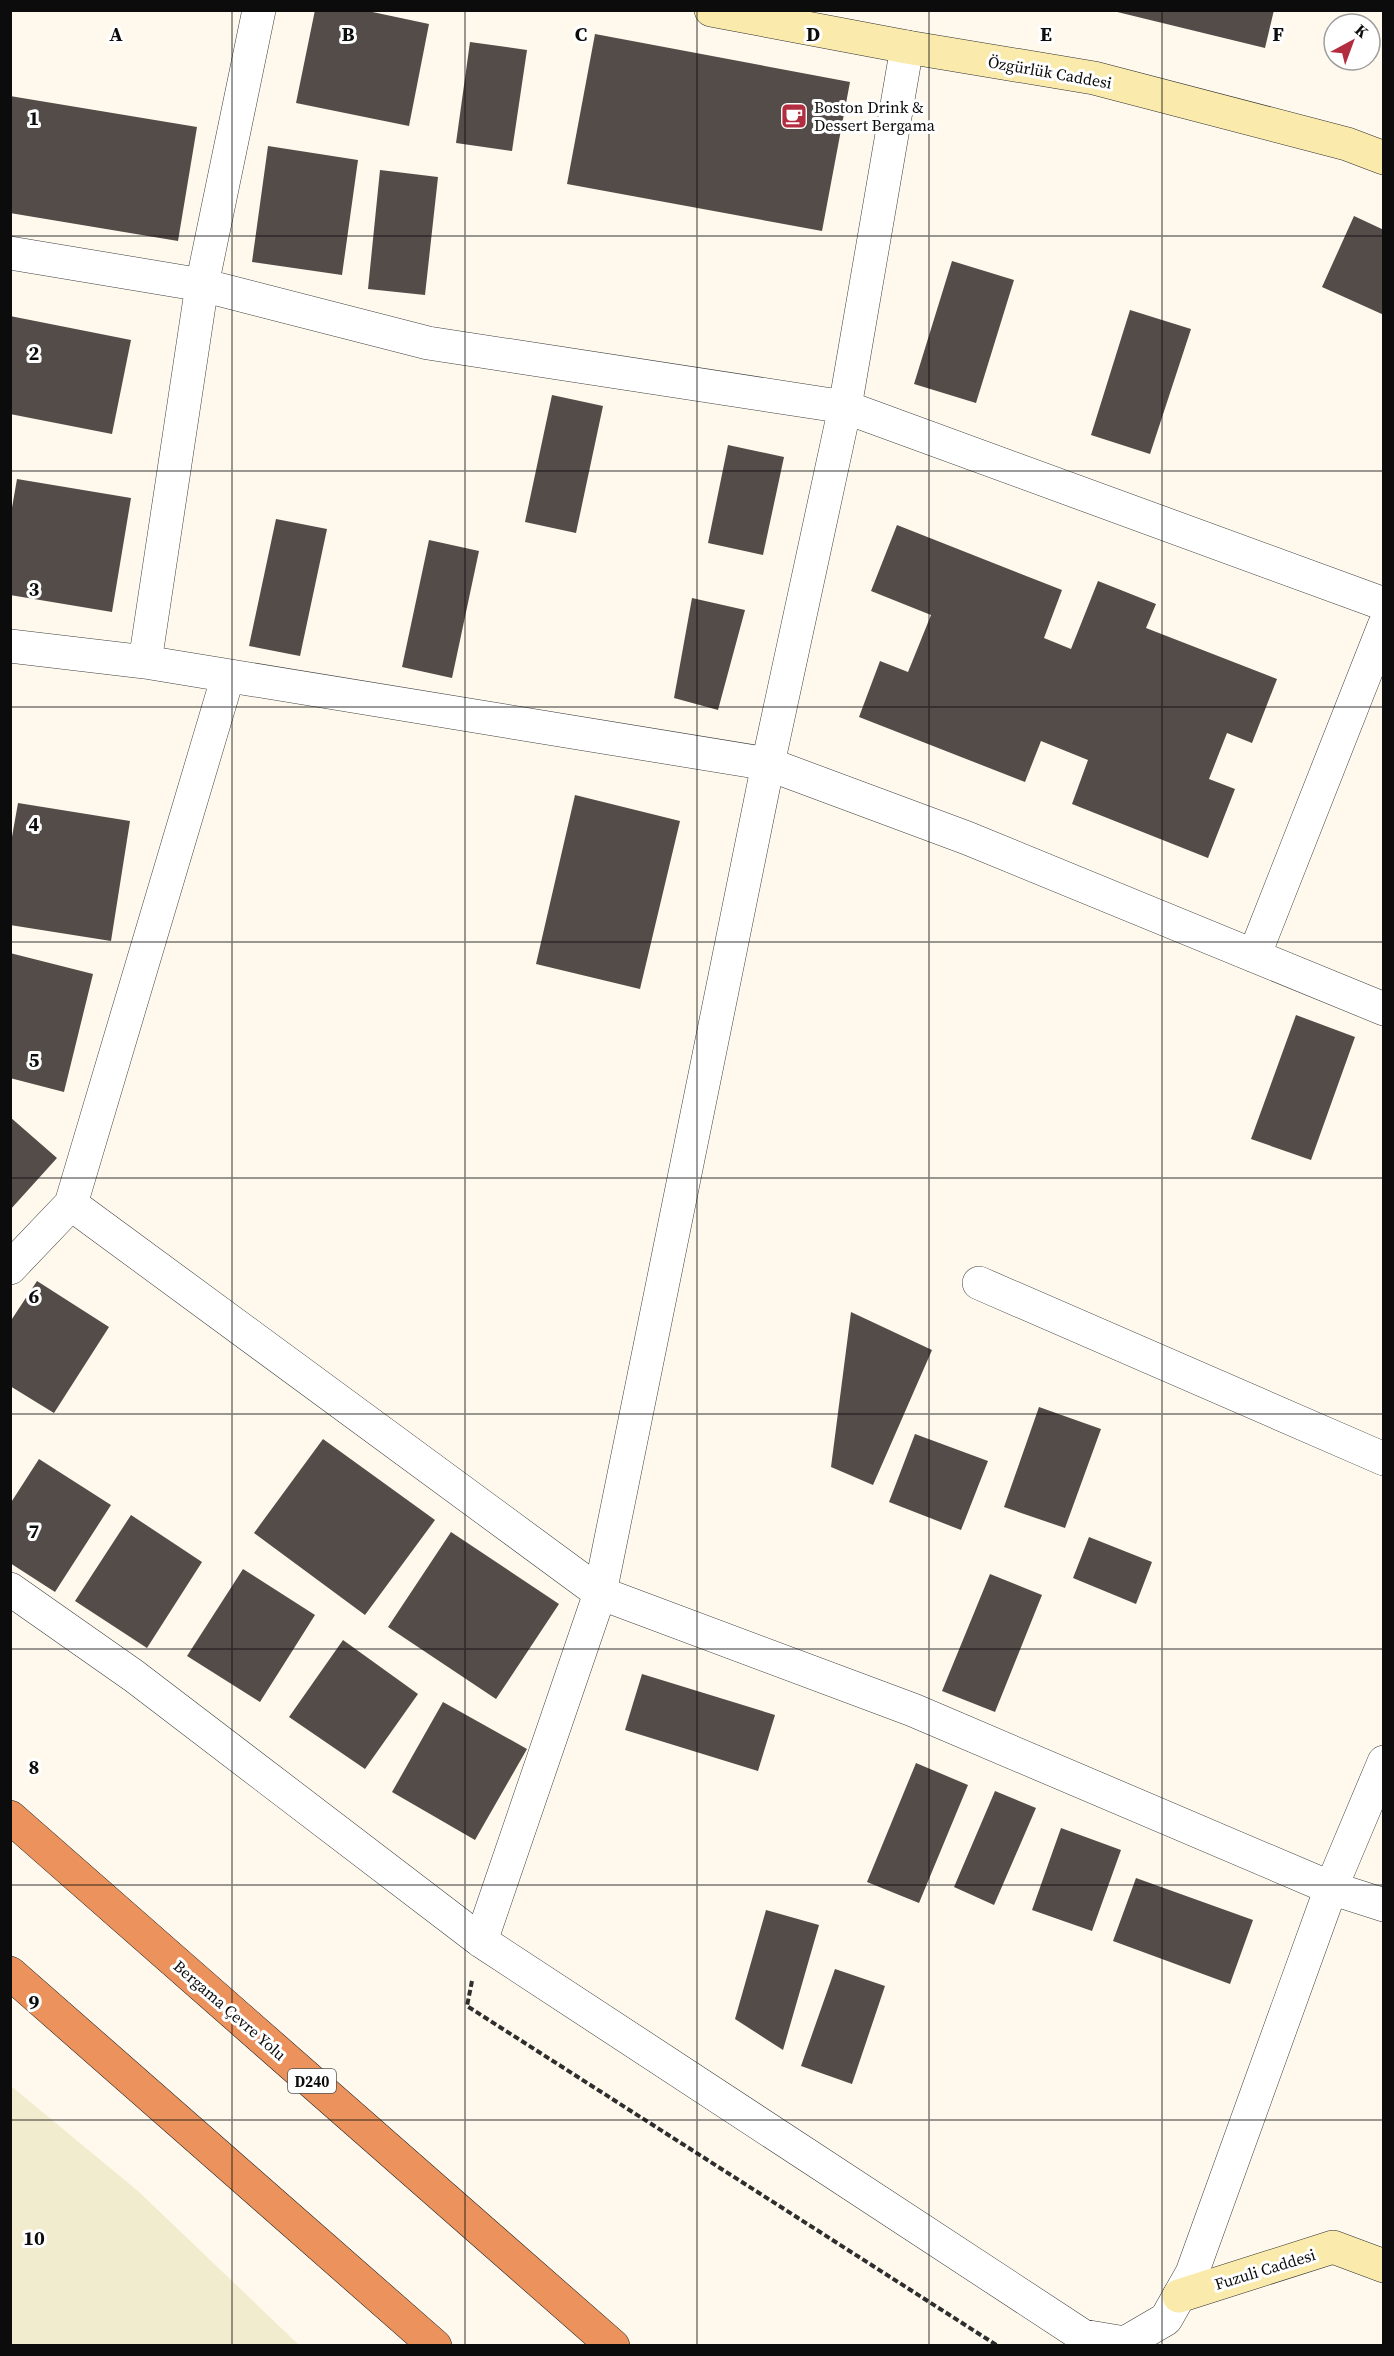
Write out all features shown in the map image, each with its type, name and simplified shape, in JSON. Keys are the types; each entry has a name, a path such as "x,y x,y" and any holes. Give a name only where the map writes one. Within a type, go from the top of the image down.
{"highway":[{"name":"Bergama Çevre Yolu","path":"10,1817 613,2346"},
{"path":"10,1973 435,2346"}],"main road":[{"name":"Özgürlük Caddesi","path":"711,10 907,47 1094,78 1347,144 1383,158"},
{"name":"Fuzuli Caddesi","path":"1179,2296 1333,2247 1383,2266"}],"street":[{"path":"145,662 202,285 259,10"},
{"path":"481,1941 600,1593 768,764 845,408 907,47"},
{"path":"10,253 202,285 428,343 845,408 1383,604"},
{"path":"1254,956 1383,626"},
{"path":"10,646 145,662 768,764 967,838 1383,1009"},
{"path":"10,1268 71,1204 228,675"},
{"path":"71,1204 600,1593 913,1710 1331,1888 1383,1905"},
{"path":"979,1283 1383,1459"},
{"path":"10,1589 134,1676 481,1941 1083,2336 1125,2343 1166,2319 1192,2272 1331,1888 1383,1762"}],"path":[{"path":"467,2006 998,2346"}],"shaded area":[{"path":"11,2086 138,2191 299,2345 11,2345"}],"building":[{"path":"315,10 363,10 429,24 409,126 296,103"},
{"path":"1109,10 1274,10 1265,48"},
{"path":"595,34 850,82 822,231 567,184"},
{"path":"470,42 527,50 512,151 456,143"},
{"path":"10,96 197,127 178,241 10,213"},
{"path":"268,146 358,160 342,275 252,262"},
{"path":"380,170 438,177 425,295 368,289"},
{"path":"1354,216 1384,230 1384,315 1322,287"},
{"path":"952,261 1014,280 976,403 914,384"},
{"path":"1130,310 1191,329 1150,454 1091,435"},
{"path":"10,316 131,340 112,434 10,414"},
{"path":"552,395 603,406 576,533 525,522"},
{"path":"728,445 784,457 763,555 708,543"},
{"path":"17,479 131,498 112,612 10,595 10,519"},
{"path":"276,519 327,529 300,656 249,646"},
{"path":"897,525 1062,590 1044,638 1071,649 1098,581 1156,604 1146,628 1277,679 1252,743 1227,733 1209,779 1235,789 1208,858 1072,804 1088,760 1041,741 1025,782 859,717 880,661 908,672 931,615 871,591"},
{"path":"429,540 479,551 452,678 402,667"},
{"path":"692,598 745,610 718,710 674,698"},
{"path":"575,795 680,821 640,989 536,964"},
{"path":"18,803 130,821 111,941 10,925 10,848"},
{"path":"10,953 93,974 64,1092 10,1078"},
{"path":"1296,1015 1355,1037 1311,1160 1251,1139"},
{"path":"10,1117 57,1158 10,1210"},
{"path":"37,1281 109,1327 54,1413 10,1386 10,1322"},
{"path":"851,1312 932,1350 873,1485 831,1467"},
{"path":"1039,1407 1101,1429 1065,1528 1004,1507"},
{"path":"915,1434 988,1461 961,1530 889,1502"},
{"path":"323,1439 435,1520 365,1615 254,1533"},
{"path":"39,1459 111,1505 55,1592 10,1563 10,1504"},
{"path":"131,1515 202,1562 147,1648 75,1601"},
{"path":"451,1532 559,1604 496,1699 388,1627"},
{"path":"1089,1537 1152,1562 1136,1604 1073,1578"},
{"path":"243,1569 315,1615 260,1702 187,1656"},
{"path":"990,1574 1042,1595 995,1712 942,1691"},
{"path":"343,1640 418,1694 365,1769 289,1717"},
{"path":"642,1674 775,1715 758,1771 625,1730"},
{"path":"443,1702 527,1749 475,1840 392,1792"},
{"path":"916,1763 968,1785 919,1903 867,1882"},
{"path":"995,1791 1036,1808 994,1905 954,1887"},
{"path":"1061,1828 1121,1850 1092,1931 1032,1910"},
{"path":"1136,1878 1253,1920 1230,1984 1113,1941"},
{"path":"766,1910 819,1925 783,2050 735,2019"},
{"path":"835,1969 885,1986 852,2084 801,2066"}],"place":[{"name":"Boston Drink & Dessert Bergama","path":"794,116"}]}
